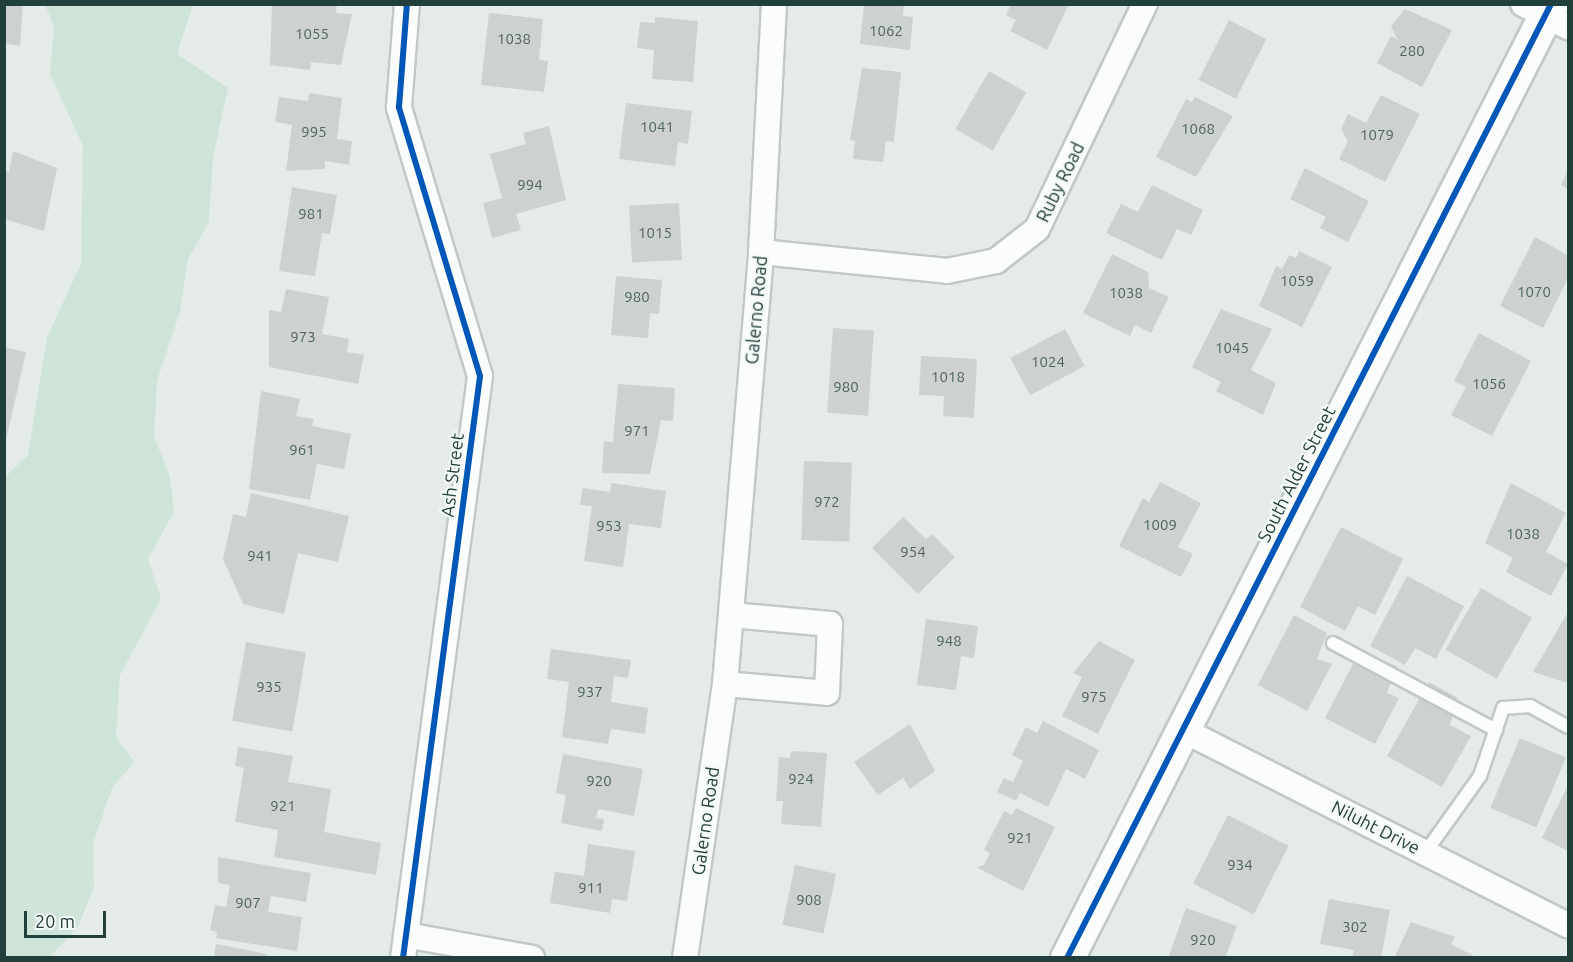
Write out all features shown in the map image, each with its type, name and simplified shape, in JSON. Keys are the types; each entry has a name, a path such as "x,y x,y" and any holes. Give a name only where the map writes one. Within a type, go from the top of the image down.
{"street":[{"name":"Ash Street","path":"405,946 480,376 399,107 407,4"},
{"name":"Galerno Road","path":"685,957 725,684 761,252 774,4"},
{"name":"Ruby Road","path":"761,252 947,271 996,261 1037,229 1145,4"},
{"name":"South Alder Street","path":"1067,957 1547,13"},
{"path":"725,684 827,693 830,624 731,615"},
{"name":"Niluht Drive","path":"1183,730 1569,925"},
{"path":"405,946 532,957"}],"lane":[{"path":"1333,643 1496,730"},
{"path":"1425,852 1479,776 1503,708 1530,706 1569,727"}],"green space":[{"path":"45,5 193,5 177,54 228,88 213,158 209,222 188,259 180,312 157,381 154,437 170,476 174,512 148,559 161,599 120,675 116,736 134,762 112,788 93,844 94,886 79,925 50,957 5,958 5,477 28,455 47,337 81,264 83,146 50,74 54,26"}],"building":[{"path":"4,4 23,4 20,46 4,43"},
{"path":"272,4 337,4 336,13 352,14 341,65 311,62 310,70 270,65"},
{"path":"864,4 904,4 903,16 913,17 910,50 860,44"},
{"path":"1011,4 1069,4 1047,50 1010,31 1016,20 1006,15"},
{"path":"1405,9 1452,30 1422,87 1377,63 1391,36 1398,40 1391,26"},
{"path":"489,13 543,19 539,60 548,61 544,92 481,85"},
{"path":"655,17 698,21 693,82 652,79 654,50 637,48 640,22 655,23"},
{"path":"1229,20 1266,39 1236,99 1199,80"},
{"path":"862,68 901,72 894,142 886,141 883,162 853,159 855,141 850,140"},
{"path":"989,71 1026,92 993,151 956,129"},
{"path":"309,93 342,98 337,139 352,141 349,165 325,161 325,169 286,171 292,125 275,122 279,97 308,101"},
{"path":"1381,95 1420,114 1385,182 1339,159 1348,141 1341,129 1348,114 1366,123"},
{"path":"1195,97 1233,116 1196,177 1156,157 1186,99 1192,102"},
{"path":"626,103 692,111 688,144 678,142 675,166 619,159"},
{"path":"549,126 566,200 516,214 521,230 492,238 483,203 502,198 490,154 526,144 523,133"},
{"path":"13,151 57,168 44,231 4,219 4,170 9,172"},
{"path":"1305,168 1369,201 1348,242 1320,228 1326,217 1290,199"},
{"path":"1568,170 1568,189 1561,185"},
{"path":"1152,185 1203,210 1191,235 1177,229 1162,260 1106,233 1121,204 1138,212"},
{"path":"292,187 337,195 330,234 322,233 315,276 279,271"},
{"path":"679,203 682,260 632,263 629,206"},
{"path":"1535,237 1568,255 1568,278 1543,328 1500,306"},
{"path":"1299,251 1332,267 1302,327 1259,306 1276,266 1282,269 1289,255 1296,258"},
{"path":"1112,254 1148,272 1149,288 1169,297 1151,333 1135,325 1130,336 1083,313"},
{"path":"616,276 662,280 659,314 650,313 648,338 611,335"},
{"path":"286,289 329,297 322,334 349,339 347,352 364,355 358,384 269,367 269,310 281,312"},
{"path":"1221,309 1272,329 1251,370 1276,383 1263,415 1216,391 1221,382 1192,367"},
{"path":"833,328 874,331 868,416 827,413"},
{"path":"1065,329 1085,366 1030,395 1010,358"},
{"path":"1479,333 1531,361 1492,436 1451,415 1466,387 1454,381"},
{"path":"4,347 26,352 5,445 4,445"},
{"path":"921,356 977,359 974,418 943,416 944,396 919,395"},
{"path":"618,384 675,388 673,421 661,420 650,474 602,473 604,441 613,442"},
{"path":"261,391 300,399 296,416 314,419 312,426 351,434 344,469 317,464 310,500 249,489"},
{"path":"804,461 852,463 849,542 801,540"},
{"path":"1160,482 1201,503 1178,547 1193,554 1181,577 1119,546 1143,498 1149,502"},
{"path":"611,483 666,491 661,528 629,524 623,567 584,561 592,506 580,505 583,488 610,492"},
{"path":"1511,483 1566,513 1546,552 1568,564 1551,596 1506,572 1513,558 1485,543"},
{"path":"251,493 349,516 338,562 298,553 284,614 243,604 223,559 233,514 246,517"},
{"path":"903,517 926,539 932,534 955,557 918,594 872,548"},
{"path":"1341,527 1403,559 1375,615 1358,606 1345,631 1300,607"},
{"path":"1407,576 1464,606 1436,659 1415,648 1405,665 1370,646"},
{"path":"1481,588 1532,617 1497,679 1446,649"},
{"path":"1568,612 1568,683 1533,672"},
{"path":"1294,615 1327,633 1317,659 1332,664 1307,711 1258,685"},
{"path":"926,619 978,626 974,658 961,656 956,690 917,685"},
{"path":"1099,641 1135,660 1098,734 1062,716 1082,677 1073,673"},
{"path":"246,642 306,653 292,731 232,721"},
{"path":"551,649 631,660 628,678 614,676 611,702 648,708 645,734 611,729 608,744 562,737 569,682 547,679"},
{"path":"1359,652 1397,666 1387,693 1399,698 1375,744 1325,718"},
{"path":"1429,682 1458,698 1450,725 1471,736 1442,787 1387,756"},
{"path":"1043,721 1099,750 1085,779 1066,769 1048,807 1020,793 1016,801 997,792 1004,778 1013,782 1023,761 1012,755 1026,727 1037,733"},
{"path":"910,724 935,771 910,789 903,778 878,795 854,762"},
{"path":"1520,738 1566,758 1536,827 1490,808"},
{"path":"238,747 293,756 288,782 331,789 324,832 381,843 376,875 274,857 278,830 235,822 244,768 235,766"},
{"path":"791,751 827,753 821,827 781,824 783,801 776,801 779,757 790,758"},
{"path":"563,754 643,769 634,816 598,809 596,818 604,819 602,831 561,823 566,795 556,793"},
{"path":"1568,785 1568,851 1542,838"},
{"path":"1016,808 1055,827 1023,891 976,867 984,865 990,853 984,850 1004,811 1012,815"},
{"path":"1228,815 1289,846 1254,914 1193,884"},
{"path":"588,844 635,851 627,901 612,899 610,913 550,903 555,872 584,876"},
{"path":"218,857 311,873 306,902 271,896 268,912 302,917 297,951 216,938 217,932 210,930 215,905 226,907 230,885 218,883"},
{"path":"795,865 836,874 823,933 782,925"},
{"path":"1329,899 1390,910 1381,958 1352,958 1354,950 1320,944"},
{"path":"1186,908 1237,926 1225,958 1168,958"},
{"path":"1411,922 1455,937 1451,944 1478,958 1394,958"},
{"path":"216,944 267,954 267,958 214,958"}],"cycle path":[{"path":"403,958 480,376 399,107 407,4"},
{"path":"1067,958 1551,4"}]}
